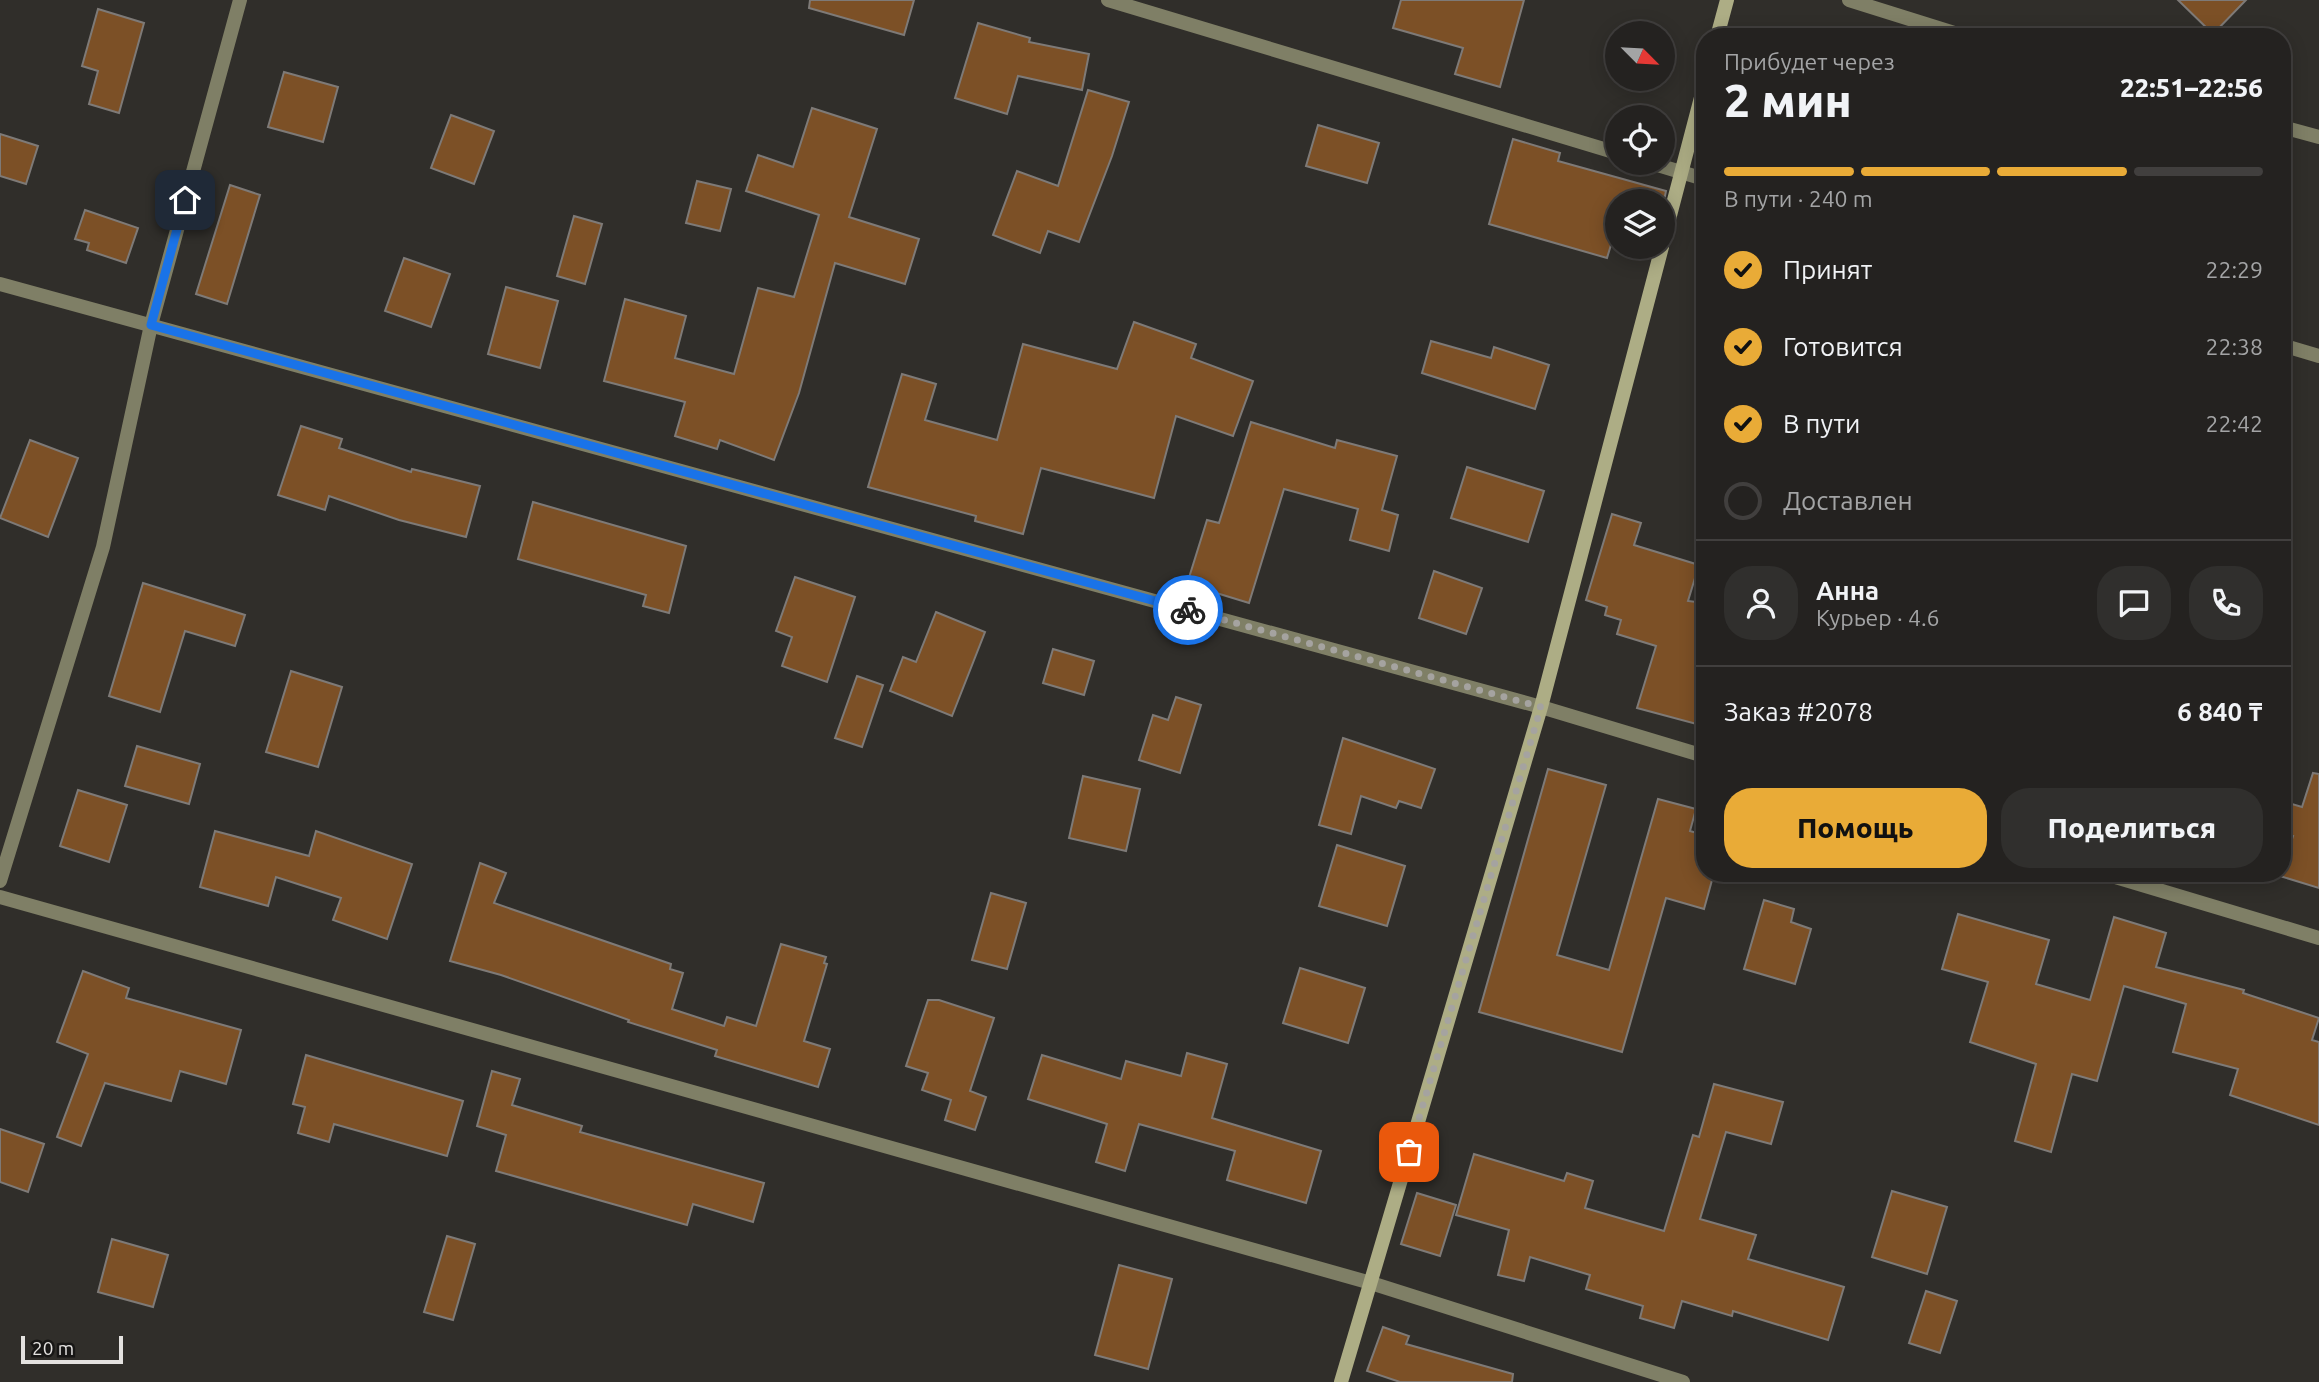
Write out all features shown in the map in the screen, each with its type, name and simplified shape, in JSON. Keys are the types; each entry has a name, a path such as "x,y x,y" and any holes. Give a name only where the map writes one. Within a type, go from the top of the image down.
{"street":[{"path":"0,881 103,547 151,325 240,0"},
{"path":"1108,0 1605,149"},
{"path":"1719,28 1727,0"},
{"path":"1849,0 1938,28"},
{"path":"1675,198 1696,117"},
{"path":"2291,130 2319,138"},
{"path":"1675,170 1696,176"},
{"path":"1341,1382 1541,707 1659,259"},
{"path":"0,284 1541,707 1696,754"},
{"path":"2291,348 2319,356"},
{"path":"2133,882 2319,937"},
{"path":"0,897 1371,1283 1683,1382"}],"building":[{"path":"810,0 914,0 904,35 809,8"},
{"path":"1401,0 1524,0 1500,87 1455,74 1463,48 1393,28"},
{"path":"2178,0 2246,0 2219,28 2207,28"},
{"path":"98,9 144,23 119,113 89,104 98,71 82,66"},
{"path":"978,23 1030,38 1029,42 1089,54 1082,90 1018,76 1007,114 955,98"},
{"path":"284,72 338,87 323,142 268,127"},
{"path":"1088,90 1129,102 1112,156 1079,242 1048,231 1040,253 993,235 1017,171 1058,186"},
{"path":"812,108 877,129 849,217 919,239 905,284 835,263 799,393 774,460 720,440 717,449 675,436 685,402 604,381 625,299 686,316 675,358 734,374 758,288 794,297 819,215 746,191 758,155 793,167"},
{"path":"451,115 494,131 474,184 431,168"},
{"path":"1318,125 1379,143 1367,183 1306,166"},
{"path":"0,134 38,146 26,184 0,176"},
{"path":"1513,139 1560,153 1558,161 1659,189 1605,189 1605,257 1489,224"},
{"path":"697,181 731,189 720,231 686,223"},
{"path":"230,185 260,195 227,304 196,294"},
{"path":"85,210 138,228 126,263 87,250 89,243 75,239"},
{"path":"574,216 602,224 585,284 557,276"},
{"path":"404,258 450,274 431,327 385,311"},
{"path":"506,287 558,301 540,368 488,354"},
{"path":"1134,322 1196,344 1191,358 1253,381 1233,436 1176,416 1154,498 1041,468 1023,534 975,521 976,516 868,487 902,374 936,384 925,420 997,440 1023,344 1117,369"},
{"path":"1431,341 1491,358 1494,347 1549,365 1535,409 1422,373"},
{"path":"1251,422 1335,448 1337,440 1397,456 1382,510 1398,515 1389,551 1350,540 1358,509 1284,489 1249,603 1187,584 1207,520 1219,523"},
{"path":"301,426 342,439 339,448 411,472 412,469 480,486 466,537 399,520 329,496 325,510 278,495"},
{"path":"30,440 78,458 48,537 0,518"},
{"path":"1467,467 1544,491 1528,542 1451,518"},
{"path":"533,502 686,546 669,613 643,606 646,595 518,559"},
{"path":"1612,514 1641,523 1634,545 1696,564 1696,575 1688,601 1696,602 1696,724 1637,708 1656,646 1617,634 1621,620 1605,615 1607,607 1586,600"},
{"path":"1434,571 1482,588 1466,634 1419,618"},
{"path":"795,577 855,597 827,682 782,666 792,637 776,631"},
{"path":"143,583 245,615 235,646 185,631 160,712 109,696"},
{"path":"936,612 985,632 952,716 890,691 903,657 916,662"},
{"path":"1053,649 1094,661 1084,695 1043,683"},
{"path":"291,671 342,687 318,767 266,752"},
{"path":"857,676 883,685 862,747 835,738"},
{"path":"1176,697 1201,705 1180,773 1139,760 1153,715 1168,720"},
{"path":"1343,738 1435,769 1421,808 1399,801 1396,808 1361,796 1351,834 1319,825"},
{"path":"137,746 200,764 189,804 125,786"},
{"path":"1548,769 1606,785 1557,955 1609,970 1658,799 1696,809 1690,831 1696,833 1696,882 1712,882 1704,909 1666,898 1622,1052 1479,1012"},
{"path":"2313,773 2319,774 2319,888 2291,879 2291,804 2302,807"},
{"path":"1083,776 1140,789 1126,851 1069,838"},
{"path":"78,790 127,805 109,862 60,846"},
{"path":"215,831 309,856 316,831 412,864 387,939 333,920 341,898 276,877 268,906 200,887"},
{"path":"1337,845 1405,866 1387,926 1319,906"},
{"path":"480,863 506,873 494,903 671,964 670,969 683,973 672,1009 724,1026 727,1017 756,1026 781,944 826,957 824,963 827,964 804,1041 830,1049 818,1087 715,1056 717,1050 628,1022 629,1020 501,975 450,961"},
{"path":"991,893 1026,903 1007,969 972,960"},
{"path":"1764,900 1794,909 1791,922 1811,929 1795,984 1744,969"},
{"path":"1958,914 2049,940 2036,984 2090,1000 2114,917 2166,933 2156,967 2244,990 2243,993 2319,1018 2312,1040 2319,1042 2319,1125 2230,1095 2238,1069 2173,1052 2186,1004 2124,986 2097,1081 2072,1074 2051,1152 2015,1141 2036,1064 1970,1042 1988,982 1942,969"},
{"path":"1300,968 1365,988 1348,1043 1283,1023"},
{"path":"83,971 129,988 126,998 241,1030 226,1084 180,1071 171,1101 105,1083 81,1146 57,1137 88,1054 57,1042"},
{"path":"928,1000 939,1000 994,1018 970,1091 986,1097 975,1130 945,1120 951,1100 922,1090 928,1073 906,1066"},
{"path":"1187,1053 1227,1064 1212,1118 1321,1151 1306,1203 1227,1180 1235,1151 1139,1124 1125,1171 1096,1162 1107,1124 1028,1099 1042,1055 1121,1079 1126,1061 1181,1076"},
{"path":"306,1055 463,1101 447,1156 334,1124 329,1142 298,1133 305,1107 293,1104"},
{"path":"492,1071 520,1079 512,1105 582,1126 580,1132 764,1183 753,1222 693,1204 687,1225 496,1171 506,1135 477,1126"},
{"path":"1714,1084 1783,1102 1771,1144 1726,1132 1700,1219 1756,1235 1748,1259 1844,1287 1828,1340 1733,1311 1732,1316 1682,1301 1674,1328 1640,1318 1643,1306 1586,1289 1590,1275 1530,1257 1524,1281 1498,1275 1509,1230 1456,1215 1474,1154 1564,1181 1567,1173 1593,1181 1585,1208 1664,1231 1693,1135 1699,1137"},
{"path":"0,1129 44,1144 28,1192 0,1182"},
{"path":"1892,1191 1947,1207 1927,1274 1872,1257"},
{"path":"1417,1193 1456,1205 1440,1256 1401,1244"},
{"path":"447,1236 475,1244 453,1320 424,1312"},
{"path":"112,1239 168,1255 153,1307 98,1292"},
{"path":"1119,1265 1172,1279 1148,1369 1095,1355"},
{"path":"1926,1291 1957,1301 1940,1353 1909,1343"},
{"path":"1383,1327 1409,1336 1406,1344 1513,1374 1512,1382 1400,1382 1367,1371"}],"way so far":[{"path":"1188,610 1541,707 1409,1152"}],"route":[{"path":"185,200 151,325 1188,610"}]}
